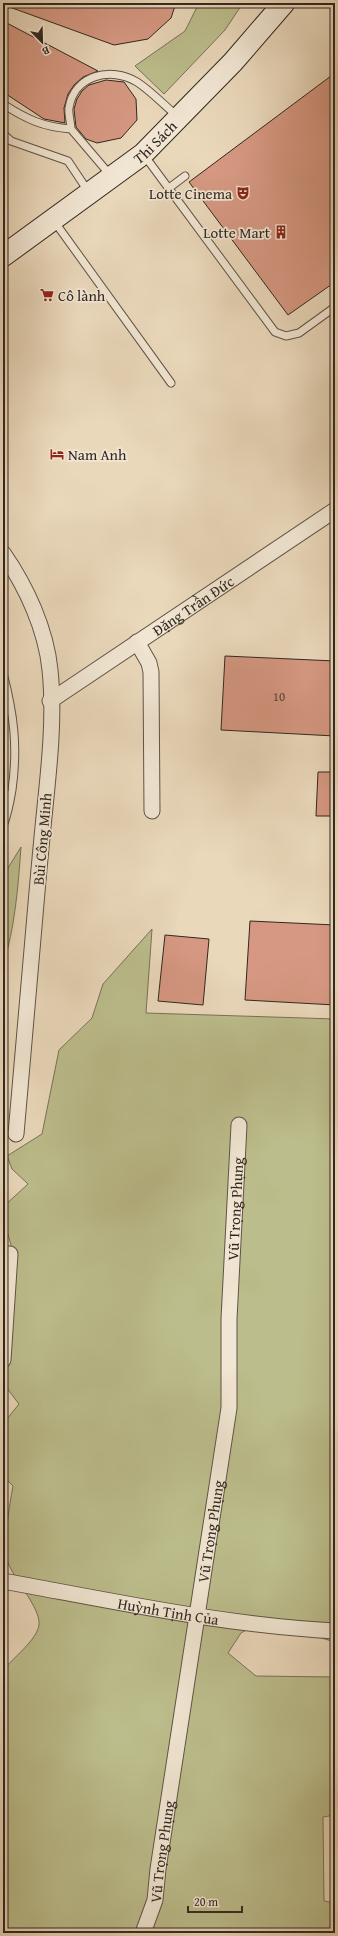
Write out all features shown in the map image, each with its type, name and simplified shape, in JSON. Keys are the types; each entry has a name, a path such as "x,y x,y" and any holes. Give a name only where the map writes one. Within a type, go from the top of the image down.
{"street":[{"name":"Thi Sách","path":"3,256 143,154 233,62 284,3"},
{"name":"Đặng Trần Đức","path":"50,701 335,510"},
{"name":"Bùi Công Minh","path":"3,553 17,573 30,599 50,669 51,736 16,1134"},
{"path":"137,642 149,663 151,672 152,811"},
{"name":"Vũ Trọng Phụng","path":"143,1933 155,1900 158,1870 229,1408 229,1319 239,1125"},
{"path":"3,1360 6,1254"},
{"name":"Huỳnh Tịnh Của","path":"3,1581 197,1615 291,1629 335,1631"}],"lane":[{"path":"112,177 71,129 69,108 76,89 95,75 118,74 137,82 178,118"},
{"path":"3,104 24,118 51,127 71,129"},
{"path":"3,134 10,141 68,161 89,193"},
{"path":"143,154 275,332 286,336 299,333 335,307"},
{"path":"169,188 185,176"},
{"path":"53,219 171,383"},
{"path":"3,674 14,716 16,750 7,817 3,826"}],"green space":[{"path":"199,3 243,3 225,30 164,94 135,66 185,31"},
{"path":"21,847 13,922 3,966 3,876"},
{"path":"152,929 146,1013 335,1019 335,1642 291,1629 260,1622 241,1633 228,1653 256,1676 335,1677 335,1815 323,1817 324,1901 335,1903 335,1931 311,1933 3,1933 3,1670 34,1637 39,1625 38,1618 31,1601 10,1566 7,1559 6,1550 7,1522 13,1486 6,1479 3,1481 3,1424 19,1404 6,1387 3,1389 3,1269 12,1249 8,1234 3,1232 3,1207 28,1184 12,1169 7,1156 42,1134 59,1050 92,1018 103,984"}],"building":[{"path":"4,3 176,3 171,18 148,39 114,45 4,5"},
{"path":"3,21 98,71 83,77 74,85 68,94 64,108 65,123 44,119 3,92"},
{"name":"Lotte Mart","path":"335,73 335,282 288,315 189,182"},
{"path":"106,80 124,82 136,99 137,120 121,138 97,143 86,139 76,127 74,109 77,99 82,91 89,85"},
{"path":"225,656 335,661 335,736 221,730"},
{"path":"318,772 335,772 335,816 316,816"},
{"path":"250,921 335,925 335,1005 245,1000"},
{"path":"165,935 209,939 203,1005 158,1001"}],"place":[{"name":"Lotte Cinema","path":"243,193"},
{"name":"Lotte Mart","path":"281,232"},
{"name":"Cô lành","path":"47,295"},
{"name":"Nam Anh","path":"57,454"}]}
